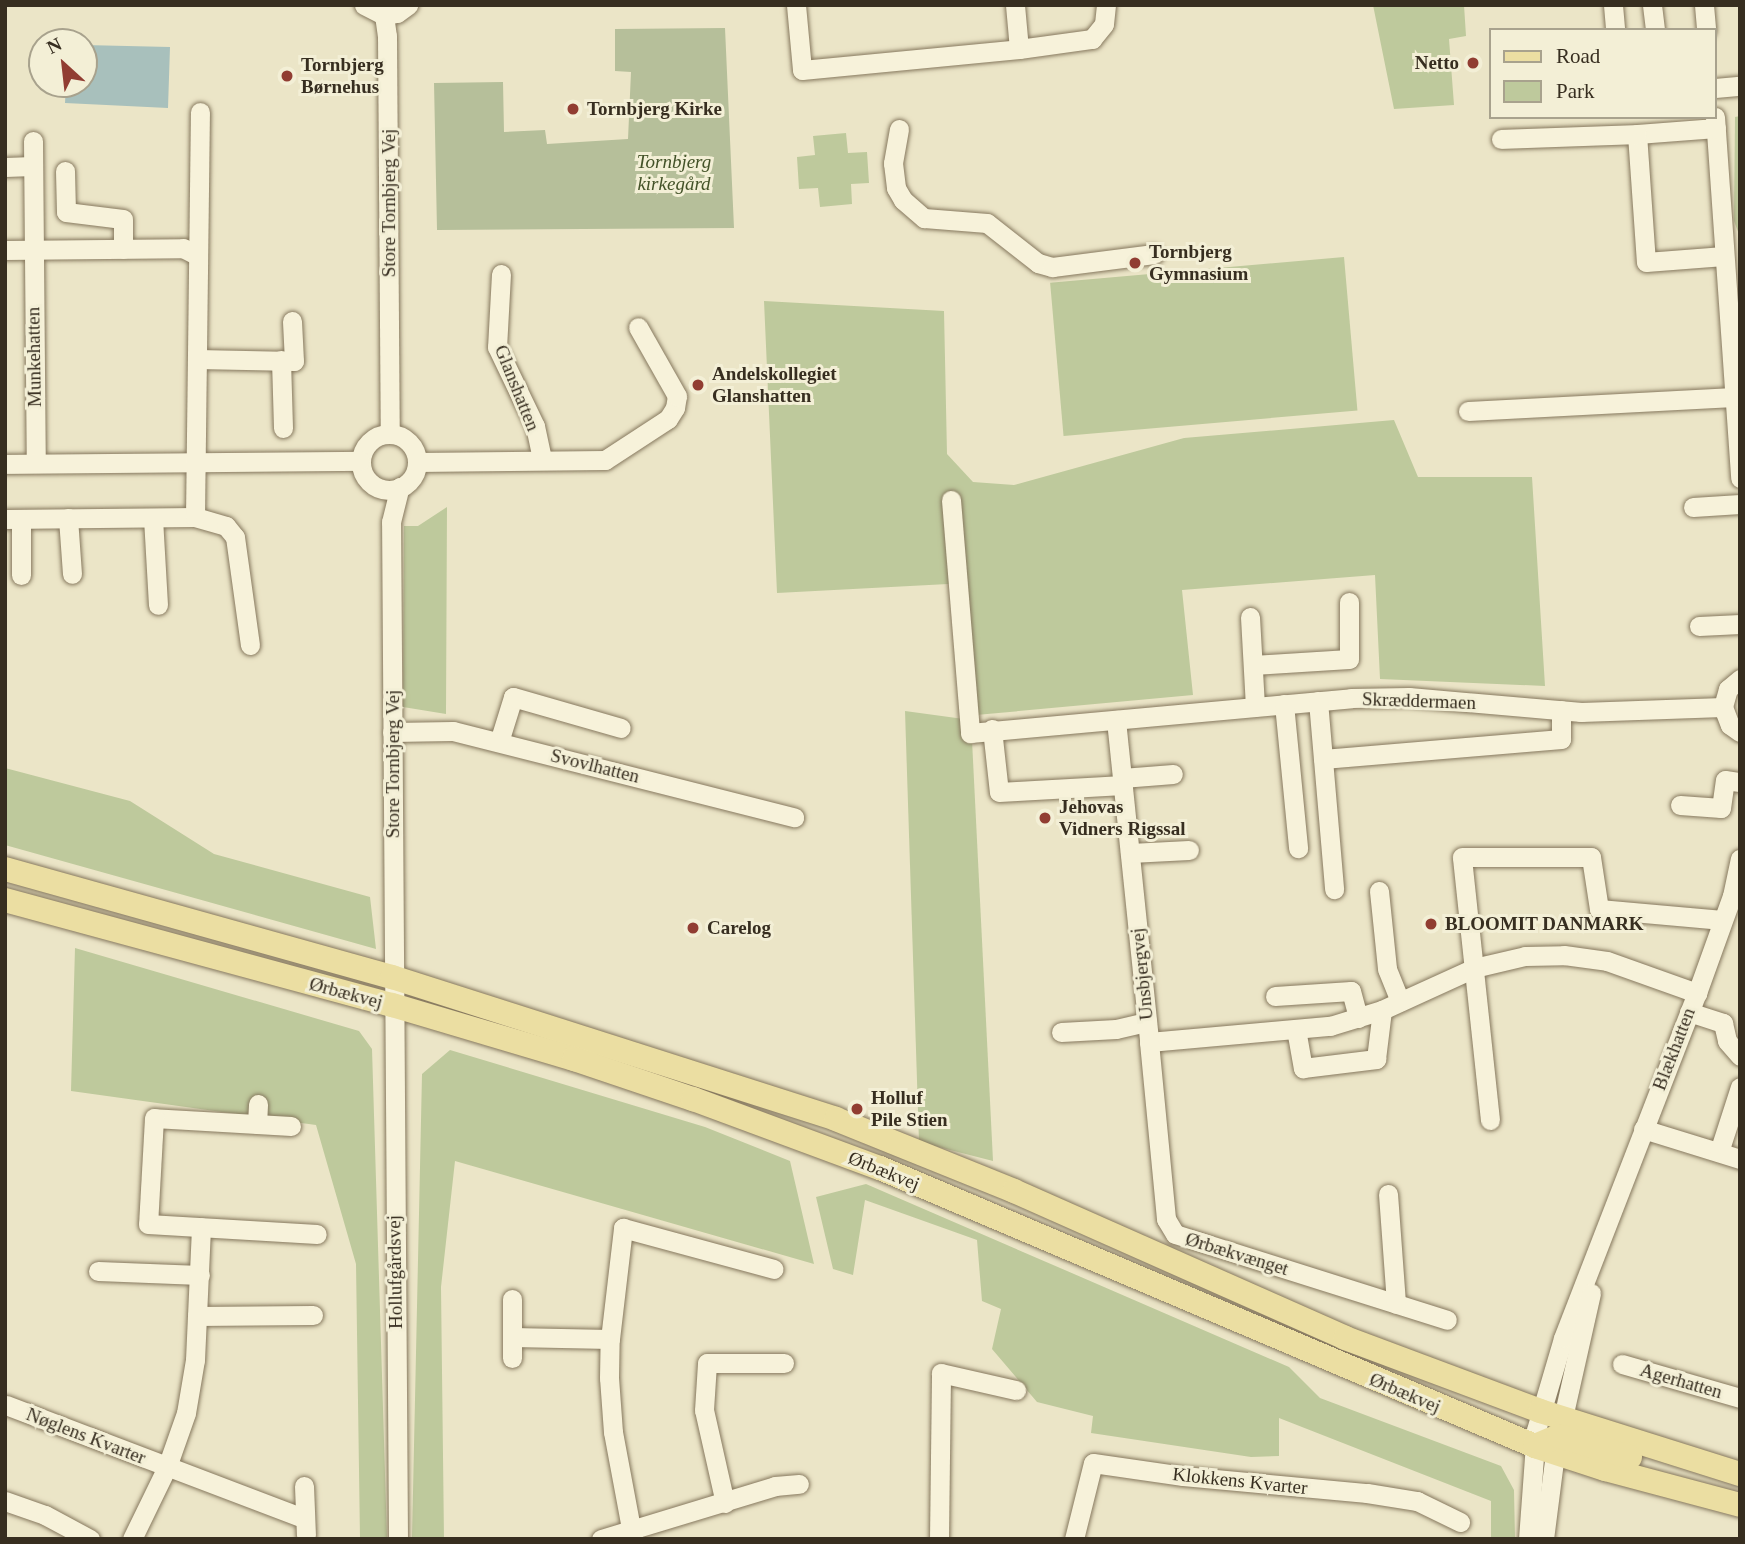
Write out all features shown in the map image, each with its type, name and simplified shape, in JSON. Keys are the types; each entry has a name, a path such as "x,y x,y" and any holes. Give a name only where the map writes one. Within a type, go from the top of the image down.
{"main road":[{"name":"Ørbækvej","path":"5,869 392,977 836,1119 1014,1191 1345,1338 1548,1432 1740,1505"},
{"name":"Ørbækvej","path":"5,900 392,1005 574,1059 880,1168 1383,1384 1548,1432"},
{"path":"1548,1432 1696,1477 1734,1473"}],"street":[{"path":"364,5 384,15 397,13 408,5"},
{"path":"796,5 802,70 1019,49 1092,39 1104,24 1106,5"},
{"path":"1015,5 1019,49"},
{"path":"1613,5 1615,28"},
{"path":"1652,5 1655,28"},
{"path":"1704,5 1706,28"},
{"name":"Store Tornbjerg Vej","path":"384,15 387,36 390,433"},
{"path":"1717,88 1740,86"},
{"path":"195,517 200,112"},
{"path":"1501,139 1637,134 1715,123 1740,478"},
{"path":"899,129 894,163 896,188 903,200 924,218 986,223 1038,263 1052,267 1154,254"},
{"path":"1637,134 1646,262 1724,256"},
{"name":"Munkehatten","path":"33,141 36,463"},
{"path":"5,167 33,166"},
{"path":"65,171 66,212 123,219 123,249"},
{"path":"5,250 183,248 198,256"},
{"name":"Glanshatten","path":"501,274 497,347 535,426 542,459"},
{"path":"197,359 294,361 292,321"},
{"name":"Glanshatten","path":"417,462 605,460 668,419 675,408 677,396 638,327"},
{"path":"281,360 283,428"},
{"path":"1468,411 1734,397"},
{"path":"390,433 399,435 412,446 417,462 412,477 400,488 379,488 365,478 360,461 366,444 373,438 390,433"},
{"path":"5,464 360,461"},
{"name":"Store Tornbjerg Vej","path":"379,488 391,522"},
{"name":"Store Tornbjerg Vej","path":"392,1005 391,522 400,488"},
{"path":"951,500 970,733 1116,720"},
{"path":"1693,507 1740,504"},
{"path":"21,575 13,519 195,517 226,526 235,537 250,645"},
{"path":"68,518 72,574"},
{"path":"153,518 158,605"},
{"path":"1253,665 1349,659 1349,602"},
{"path":"1250,617 1255,707"},
{"path":"1699,626 1740,624"},
{"path":"1740,678 1728,689 1723,707 1730,725 1740,732"},
{"path":"499,742 513,697 621,728"},
{"name":"Skræddermaen","path":"1116,720 1318,701 1409,697 1561,710 1723,707"},
{"path":"1318,701 1335,889"},
{"path":"1284,704 1298,848"},
{"path":"1323,759 1561,739 1561,710"},
{"name":"Unsbjergvej","path":"1116,720 1149,1042 1329,1026 1391,1006 1474,968 1525,956 1564,955 1606,961 1697,993"},
{"path":"992,729 999,792 1173,774"},
{"name":"Svovlhatten","path":"392,732 453,731 779,811 794,817"},
{"path":"1680,805 1721,808 1725,780 1740,782"},
{"path":"1130,853 1189,850"},
{"path":"1490,1120 1462,857 1591,857 1599,909 1723,920"},
{"name":"Blækhatten","path":"1548,1432 1563,1338 1697,993 1723,920 1740,859"},
{"path":"1296,1029 1303,1068 1376,1059 1391,1006 1378,891"},
{"path":"1275,996 1351,990 1358,1018"},
{"name":"Hollufgårdsvej","path":"392,1005 398,1539"},
{"path":"1689,1012 1723,1023 1727,1041 1740,1056"},
{"path":"1061,1032 1116,1029 1147,1022"},
{"name":"Ørbækvænget","path":"1149,1042 1166,1219 1175,1234 1447,1320"},
{"path":"1719,1152 1740,1087"},
{"path":"257,1124 258,1104"},
{"path":"291,1126 154,1118 148,1224 317,1234"},
{"path":"1643,1129 1740,1158"},
{"path":"1388,1194 1396,1304"},
{"name":"Nøglens Kvarter","path":"132,1539 167,1467 186,1413 195,1360 201,1227"},
{"path":"632,1535 613,1432 610,1339 623,1228 774,1269"},
{"path":"98,1271 200,1275"},
{"path":"512,1298 512,1358"},
{"path":"197,1316 313,1315"},
{"path":"512,1338 610,1339"},
{"path":"725,1503 705,1410 707,1363 784,1363"},
{"name":"Agerhatten","path":"1622,1364 1740,1398"},
{"path":"939,1539 941,1373 1016,1390"},
{"name":"Nøglens Kvarter","path":"6,1405 167,1467 305,1526 304,1486"},
{"path":"1528,1539 1548,1432"},
{"path":"1544,1539 1548,1432"},
{"name":"Klokkens Kvarter","path":"1074,1539 1093,1463 1183,1476 1367,1493 1417,1501 1460,1522"},
{"path":"601,1539 632,1535 775,1486 799,1484"},
{"path":"5,1501 45,1516 90,1539"}],"green space":[{"path":"1373,5 1464,5 1466,36 1449,39 1454,105 1394,109"},
{"name":"Tornbjerg kirkegård","path":"725,28 734,228 437,230 434,83 503,82 504,132 545,130 547,144 628,139 631,72 615,71 615,29"},
{"path":"1740,116 1740,237 1734,221 1735,117"},
{"path":"846,133 848,153 867,152 869,183 851,184 852,204 820,207 818,188 799,189 797,157 815,155 813,136"},
{"path":"1344,257 1357,410 1064,436 1050,283"},
{"path":"764,301 944,311 947,454 973,482 1014,485 1184,438 1394,420 1418,477 1532,477 1545,686 1380,679 1375,575 1182,590 1193,695 976,715 967,583 777,593"},
{"path":"447,507 446,714 403,707 404,526 418,526"},
{"path":"905,711 971,720 993,1161 919,1142"},
{"path":"5,768 130,801 214,854 370,897 376,949 5,845"},
{"path":"75,948 359,1031 372,1049 387,1539 360,1539 356,1264 316,1125 71,1091"},
{"path":"450,1050 705,1127 790,1161 814,1264 455,1161 441,1287 444,1539 412,1539 422,1074"},
{"path":"866,1184 1289,1367 1320,1398 1501,1466 1514,1490 1515,1539 1491,1539 1491,1501 1279,1418 1279,1456 1251,1457 1091,1433 1093,1416 1037,1402 992,1349 1001,1309 982,1301 977,1240 865,1200 853,1275 833,1269 816,1197"}],"water":[{"path":"98,45 170,47 168,108 65,103 65,98 98,98"}],"place":[{"name":"Netto","path":"1473,63"},
{"name":"Tornbjerg Børnehus","path":"287,76"},
{"name":"Tornbjerg Kirke","path":"573,109"},
{"name":"Tornbjerg Gymnasium","path":"1135,263"},
{"name":"Andelskollegiet Glanshatten","path":"698,385"},
{"name":"Jehovas Vidners Rigssal","path":"1045,818"},
{"name":"BLOOMIT DANMARK","path":"1431,924"},
{"name":"Carelog","path":"693,928"},
{"name":"Holluf Pile Stien","path":"857,1109"}]}
